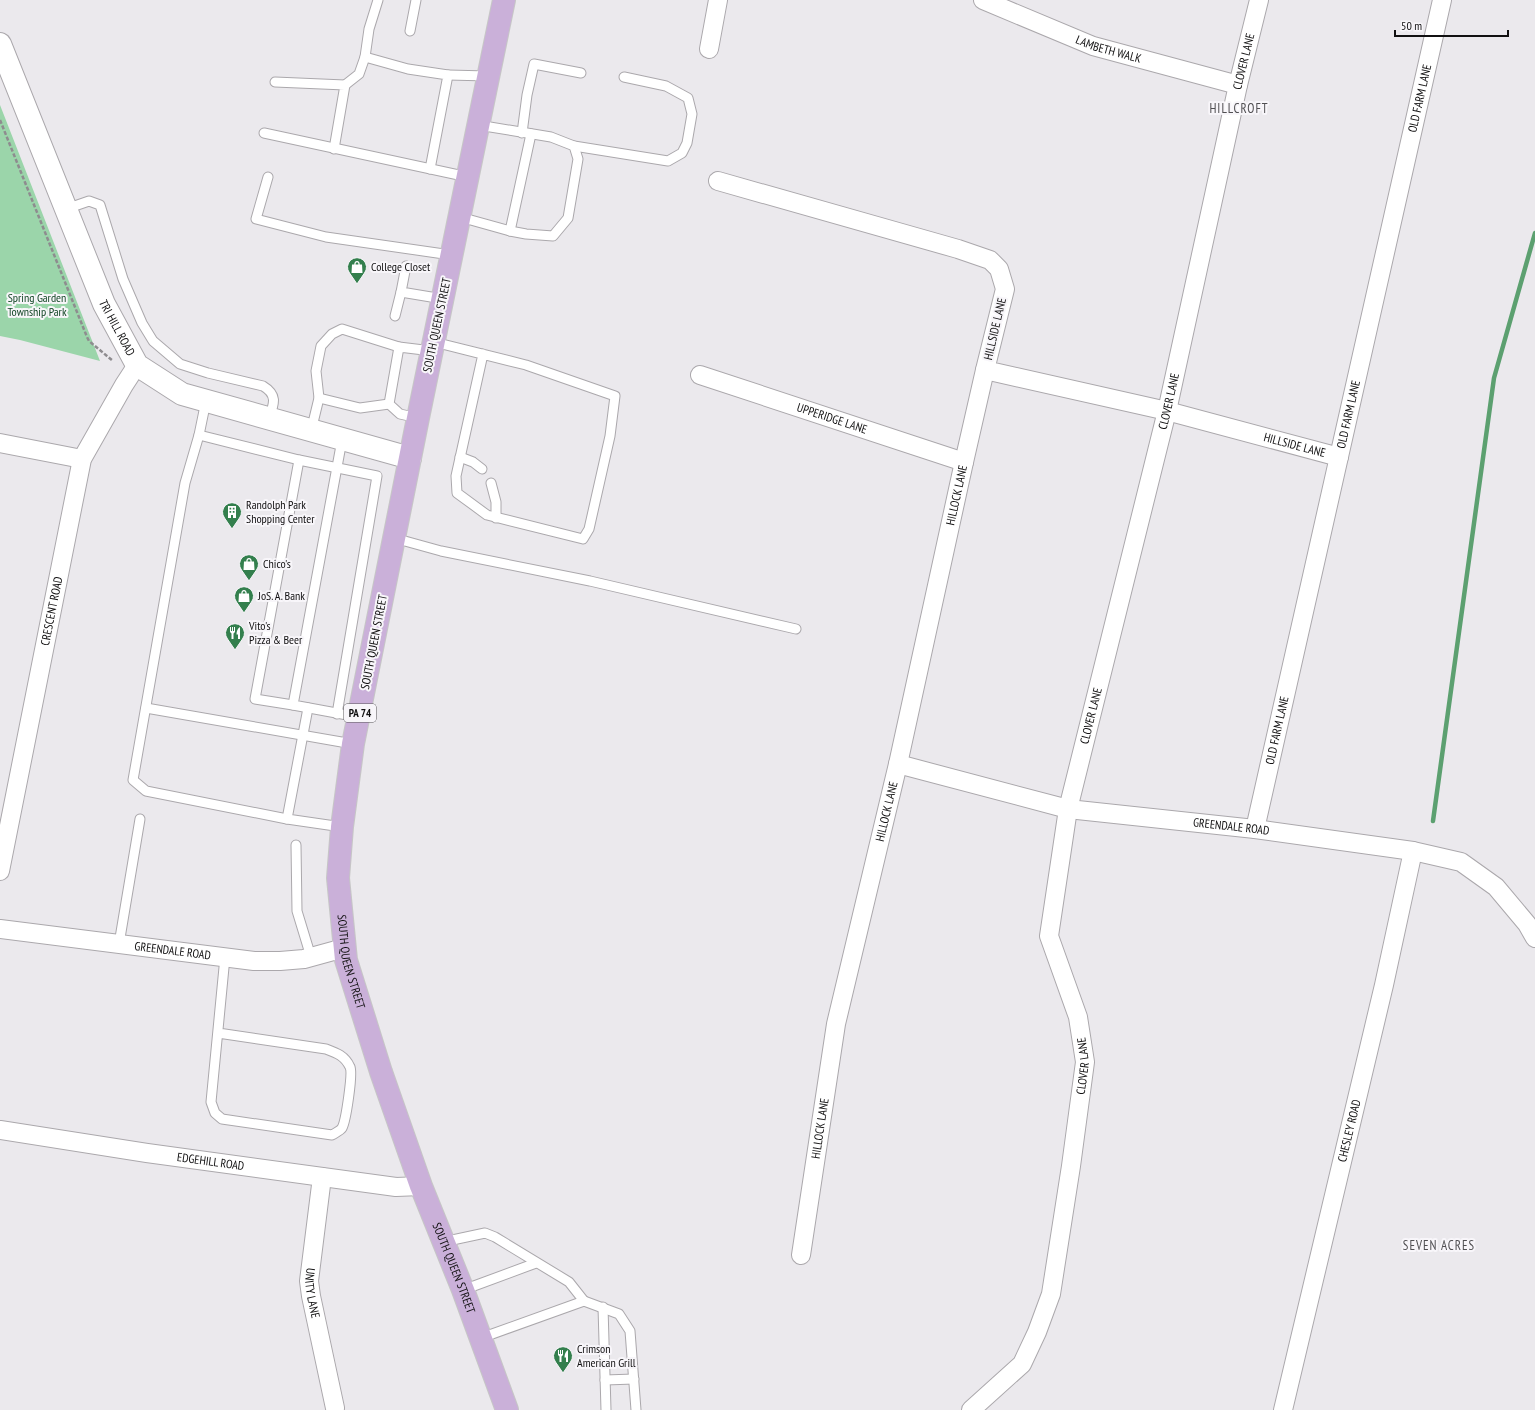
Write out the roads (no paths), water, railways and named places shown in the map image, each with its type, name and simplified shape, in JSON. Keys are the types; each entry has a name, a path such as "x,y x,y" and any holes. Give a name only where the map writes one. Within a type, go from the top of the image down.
{"main road":[{"name":"SOUTH QUEEN STREET","path":"504,0 442,299 359,717 342,827 338,878 346,960 381,1072 421,1186 463,1290 507,1410"}],"street":[{"path":"709,49 718,0"},
{"name":"LAMBETH WALK","path":"983,0 1093,46 1238,85"},
{"name":"CLOVER LANE","path":"971,1410 1022,1364 1037,1332 1051,1294 1070,1173 1085,1062 1078,1017 1049,936 1068,809 1167,410 1238,85 1259,0"},
{"name":"OLD FARM LANE","path":"1255,829 1442,0"},
{"name":"TRI HILL ROAD","path":"0,44 104,304 134,370 182,394 410,458"},
{"name":"HILLSIDE LANE","path":"718,181 951,246 990,260 999,269 1005,289 986,370 1167,410 1339,457"},
{"name":"CRESCENT ROAD","path":"0,871 82,459 134,370"},
{"name":"HILLOCK LANE","path":"801,1255 836,1024 898,764 964,462 986,370"},
{"name":"UPPERIDGE LANE","path":"700,375 964,462"},
{"path":"0,443 82,459"},
{"name":"GREENDALE ROAD","path":"898,764 1068,809 1255,829 1414,851 1460,862 1496,888 1527,924 1535,938"},
{"name":"CHESLEY ROAD","path":"1283,1410 1414,851"},
{"name":"GREENDALE ROAD","path":"0,929 254,961 280,961 311,957 344,948"},
{"name":"EDGEHILL ROAD","path":"0,1130 147,1153 396,1187 421,1186"},
{"name":"UNITY LANE","path":"322,1177 309,1281 335,1408"}],"lane":[{"path":"275,82 345,85 359,74 369,29 378,0"},
{"path":"410,31 416,0"},
{"path":"364,57 408,69 448,75 488,76"},
{"path":"510,231 527,134 527,96 534,64 581,73"},
{"path":"430,169 448,75"},
{"path":"478,125 551,138 574,146 668,161 682,153 687,143 692,114 688,98 666,86 624,77"},
{"path":"334,149 345,85"},
{"path":"264,133 468,177"},
{"path":"459,217 510,231 554,236 568,218 578,159 574,146"},
{"path":"268,177 256,219 326,237 451,255"},
{"path":"66,209 89,201 100,205 123,279 142,323 153,341 180,364 208,373 267,388 271,391 274,403 269,419"},
{"path":"395,316 406,266"},
{"path":"401,292 442,299"},
{"path":"311,431 319,398 316,370 321,346 332,334 342,329 399,347 433,346 483,354 526,365 615,396 608,444 589,529 583,539 487,515 457,493 456,476 483,354"},
{"path":"389,404 399,347"},
{"path":"319,398 360,408 389,404"},
{"path":"206,401 199,435 185,483 133,780 146,791 288,819 342,827"},
{"path":"389,404 400,414 418,418"},
{"path":"199,435 299,460 377,476 337,714"},
{"path":"293,706 342,440"},
{"path":"460,457 473,462 482,469"},
{"path":"299,460 255,699 359,717"},
{"path":"491,483 496,502 496,518"},
{"path":"394,538 441,551 598,583 796,629"},
{"path":"146,708 354,744"},
{"path":"288,819 308,708"},
{"path":"119,944 140,819"},
{"path":"296,845 297,911 311,957"},
{"path":"218,1033 326,1049 339,1054 345,1059 351,1069 346,1118 341,1130 332,1135 222,1119 215,1113 211,1102 225,957"},
{"path":"443,1242 485,1233 495,1237 568,1282 584,1301 619,1314 630,1330 636,1410"},
{"path":"463,1290 536,1263"},
{"path":"481,1338 584,1301"},
{"path":"603,1308 606,1410"},
{"path":"605,1380 634,1379"}],"waterway":[{"path":"1433,821 1494,378 1535,233"}],"place":[{"name":"College Closet","path":"357,284"},
{"name":"Randolph Park Shopping Center","path":"232,529"},
{"name":"Chico's","path":"249,581"},
{"name":"JoS. A. Bank","path":"244,613"},
{"name":"Vito's Pizza & Beer","path":"235,650"},
{"name":"Crimson American Grill","path":"563,1373"}],"district":[{"name":"HILLCROFT","path":"1239,108"},
{"name":"SEVEN ACRES","path":"1439,1245"}],"park label":[{"name":"Spring Garden Township Park","path":"37,305"}]}
